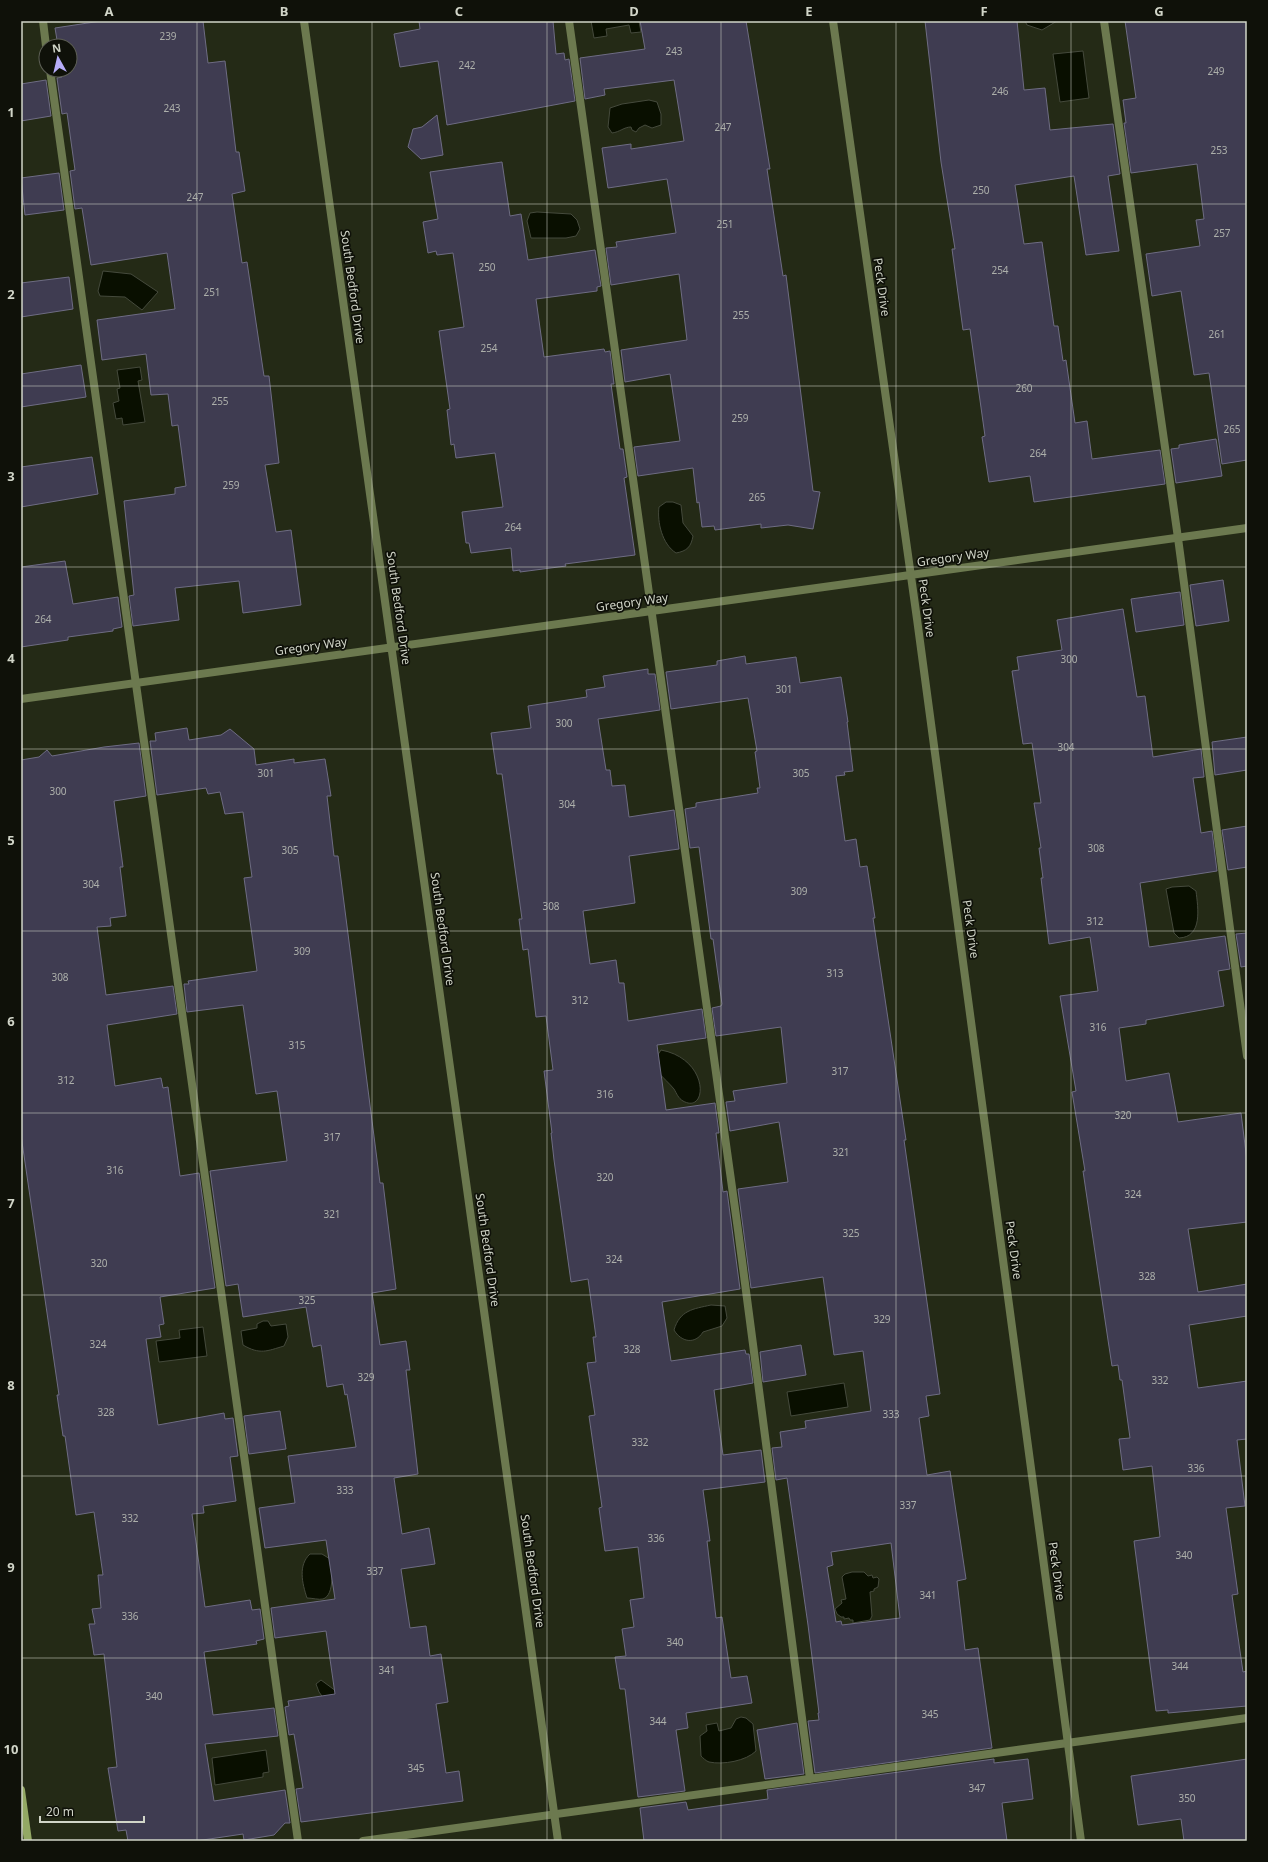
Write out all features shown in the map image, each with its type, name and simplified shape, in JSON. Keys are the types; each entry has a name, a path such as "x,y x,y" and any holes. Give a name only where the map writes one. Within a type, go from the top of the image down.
{"street":[{"path":"43,21 45,38"},
{"name":"South Bedford Drive","path":"304,21 558,1841"},
{"path":"569,21 738,1230 810,1779"},
{"name":"Peck Drive","path":"833,21 910,575 1081,1841"},
{"path":"1104,21 1178,538 1247,1056"},
{"path":"51,78 298,1841"},
{"name":"Gregory Way","path":"21,699 1247,528"},
{"path":"363,1841 1247,1718"},
{"path":"21,1790 28,1841"}],"shaded area":[{"path":"591,21 639,21 641,32 631,33 629,25 606,29 607,36 594,38"},
{"path":"1025,21 1057,21 1042,30 1027,25"},
{"path":"1083,51 1089,98 1060,102 1053,54"},
{"path":"649,100 657,102 661,114 661,125 652,128 645,125 639,128 636,132 629,127 612,133 608,127 610,108 622,104"},
{"path":"530,213 571,214 577,220 580,229 576,236 566,238 531,238 527,221"},
{"path":"103,271 131,274 158,292 142,310 125,297 100,296 98,291"},
{"path":"140,367 142,380 138,381 145,422 123,425 122,418 116,419 113,403 119,401 117,389 120,388 117,370"},
{"path":"666,502 673,502 681,505 683,523 693,536 691,543 686,550 676,553 667,544 664,538 660,526 659,507"},
{"path":"1189,886 1196,891 1198,905 1197,920 1192,933 1179,938 1174,933 1166,889 1172,887"},
{"path":"661,1050 677,1055 689,1064 696,1074 700,1084 700,1093 697,1100 691,1103 681,1100 674,1089 657,1071 657,1056"},
{"path":"711,1305 725,1306 727,1318 722,1326 703,1332 696,1339 692,1340 684,1339 677,1334 674,1330 680,1318 684,1314 693,1309"},
{"path":"263,1321 268,1321 271,1326 286,1324 288,1337 284,1346 268,1351 259,1351 243,1345 241,1331 257,1328 257,1324"},
{"path":"203,1327 207,1356 159,1362 156,1341 180,1338 179,1330"},
{"path":"844,1383 848,1407 791,1416 787,1392"},
{"path":"310,1554 322,1554 330,1559 332,1575 331,1587 327,1597 323,1599 307,1598 305,1592 302,1569 306,1558"},
{"path":"852,1572 864,1572 868,1576 872,1575 873,1578 877,1577 879,1579 878,1587 874,1589 874,1591 870,1592 872,1616 870,1620 853,1623 853,1620 850,1620 849,1618 844,1619 844,1617 837,1614 835,1609 842,1603 841,1600 846,1599 842,1577 845,1574"},
{"path":"321,1680 340,1694 329,1706 319,1692 316,1684"},
{"path":"741,1717 746,1718 753,1724 756,1751 740,1760 721,1763 709,1762 701,1756 700,1736 707,1731 706,1725 717,1723 719,1731 731,1728 736,1719"},
{"path":"266,1750 269,1772 263,1773 263,1777 215,1785 212,1758"}],"building":[{"path":"101,21 203,21 208,63 225,61 236,152 239,152 245,191 232,194 242,263 247,262 264,376 269,376 279,463 265,465 276,532 291,530 301,605 243,613 239,581 175,588 179,620 133,626 129,596 134,595 124,501 175,494 175,488 186,486 178,425 172,426 168,394 151,395 146,354 102,360 97,320 175,309 167,253 91,265 82,208 75,209 70,171 75,170 67,113 62,114 57,78 78,78 78,38 57,38 55,28"},
{"path":"419,21 553,21 556,54 564,53 565,60 569,59 575,101 447,125 438,61 400,67 394,34 420,29"},
{"path":"640,21 746,21 770,169 767,169 783,276 786,275 813,491 820,492 813,529 788,525 761,528 761,524 715,530 714,526 702,527 699,502 697,503 693,468 638,476 634,447 680,441 670,374 625,382 621,350 687,340 679,274 611,285 606,248 617,247 616,242 676,233 667,179 608,188 602,148 631,144 631,149 684,141 674,80 604,89 605,95 585,99 580,58 645,49"},
{"path":"925,21 1017,21 1024,90 1045,88 1050,130 1113,124 1120,174 1108,176 1119,251 1086,255 1074,176 1015,185 1024,244 1042,242 1054,326 1058,326 1063,361 1066,360 1075,423 1087,421 1092,459 1160,450 1165,484 1034,502 1030,476 989,482 982,437 985,436 970,329 963,330 952,249 955,249 941,162"},
{"path":"1125,21 1247,21 1247,460 1222,464 1209,373 1194,375 1181,291 1152,296 1146,254 1200,246 1196,220 1204,219 1197,164 1131,173 1124,123 1126,123 1123,100 1136,98"},
{"path":"46,80 51,116 21,121 21,84"},
{"path":"437,115 443,155 421,159 408,147 413,129 422,127"},
{"path":"502,162 510,216 521,214 528,260 595,250 601,286 597,287 597,291 536,299 544,357 604,349 605,352 610,351 614,384 611,384 620,449 623,449 627,477 624,478 635,555 565,564 566,566 520,572 520,570 513,571 511,548 471,553 469,543 466,543 462,512 503,507 495,453 456,458 454,444 451,445 447,410 450,409 439,331 464,327 453,253 437,255 436,251 428,253 423,222 438,219 430,172"},
{"path":"59,173 64,210 25,215 21,178"},
{"path":"69,277 73,309 21,317 21,283"},
{"path":"81,365 86,397 21,407 21,374"},
{"path":"1216,439 1222,476 1176,483 1171,449 1179,448 1179,445"},
{"path":"92,457 98,494 21,507 21,467"},
{"path":"65,561 73,604 118,597 122,627 113,629 113,631 68,637 68,640 21,647 21,567"},
{"path":"1223,580 1229,621 1196,626 1190,585"},
{"path":"1180,592 1184,625 1136,632 1131,599"},
{"path":"1123,609 1137,697 1145,696 1153,757 1201,749 1204,777 1193,778 1201,833 1212,831 1217,871 1140,883 1149,947 1225,936 1230,969 1218,971 1224,1006 1146,1020 1146,1024 1119,1028 1126,1081 1169,1073 1178,1122 1241,1113 1247,1161 1247,1222 1188,1229 1198,1292 1247,1284 1247,1316 1189,1325 1198,1388 1247,1381 1247,1439 1237,1440 1245,1506 1226,1508 1238,1594 1232,1595 1243,1672 1247,1671 1247,1706 1168,1713 1168,1710 1156,1711 1134,1541 1160,1537 1152,1466 1123,1470 1119,1439 1130,1438 1122,1380 1120,1380 1118,1365 1112,1366 1083,1171 1085,1171 1072,1092 1076,1091 1060,996 1098,991 1090,937 1049,944 1041,878 1043,878 1039,848 1041,848 1034,803 1041,803 1032,743 1023,744 1012,671 1019,670 1017,657 1062,650 1057,620"},
{"path":"745,656 746,664 796,657 800,683 841,677 848,722 853,771 844,772 845,775 836,776 845,841 856,839 860,867 867,866 940,1394 926,1396 929,1416 919,1418 927,1475 950,1471 966,1579 957,1581 965,1650 978,1648 992,1748 815,1773 808,1721 819,1720 819,1713 808,1625 787,1478 776,1480 772,1448 782,1447 780,1432 806,1428 805,1421 871,1411 863,1351 834,1355 823,1277 751,1288 738,1189 788,1182 779,1122 730,1131 726,1102 735,1101 733,1091 787,1083 781,1027 716,1036 712,1008 721,1006 722,1004 713,939 711,939 699,847 690,848 685,809 696,807 696,803 758,793 757,788 760,788 755,752 757,751 748,698 671,709 666,672 717,665 717,661","holes":["891,1543 900,1618 842,1625 841,1621 836,1622 827,1567 833,1565 831,1552"]},
{"path":"648,669 648,674 655,674 660,710 598,719 606,770 610,770 612,786 625,785 629,817 674,810 679,849 629,856 635,903 583,911 590,964 616,960 619,983 624,983 628,1021 702,1009 706,1038 657,1045 666,1110 715,1103 719,1133 716,1133 723,1192 727,1191 740,1289 662,1302 671,1361 745,1350 746,1354 749,1354 753,1383 714,1390 723,1455 761,1450 765,1482 703,1490 710,1541 707,1541 716,1618 722,1617 731,1678 747,1676 752,1703 686,1713 688,1728 676,1730 685,1791 638,1797 625,1689 620,1689 615,1657 626,1656 622,1629 634,1627 630,1600 644,1598 638,1547 605,1551 599,1508 602,1507 589,1416 595,1415 587,1363 596,1362 593,1337 596,1337 588,1279 571,1282 554,1160 544,1071 553,1070 546,1016 536,1017 528,949 523,950 519,919 522,919 502,774 497,774 491,733 531,728 528,706 587,697 586,690 605,687 603,676"},
{"path":"187,728 189,740 221,735 230,729 254,749 256,765 294,759 294,763 325,759 331,796 327,796 334,856 338,856 380,1183 383,1183 396,1289 372,1293 380,1345 406,1341 410,1370 406,1370 418,1474 394,1478 402,1534 429,1528 435,1564 401,1569 410,1628 426,1626 430,1656 441,1654 448,1702 436,1704 446,1773 459,1771 463,1801 301,1822 296,1789 303,1788 294,1734 289,1735 285,1707 289,1706 288,1701 335,1694 326,1631 275,1638 271,1608 335,1599 326,1540 265,1548 259,1508 295,1503 288,1456 356,1447 347,1394 345,1395 343,1384 327,1387 321,1345 313,1347 306,1307 243,1317 238,1284 226,1286 210,1171 287,1161 277,1091 256,1094 243,1005 187,1012 184,984 189,984 188,981 257,971 244,878 252,877 243,812 225,814 220,792 208,794 206,788 157,795 150,741 156,741 155,733"},
{"path":"1247,737 1247,770 1215,775 1212,742"},
{"path":"139,743 146,796 114,801 123,867 120,867 126,916 110,918 111,926 97,927 106,995 173,986 177,1014 107,1025 115,1086 161,1078 163,1088 168,1087 180,1176 199,1173 215,1288 160,1297 164,1324 159,1325 161,1337 146,1339 158,1425 224,1413 225,1419 233,1418 238,1456 230,1457 236,1501 203,1506 204,1513 192,1514 205,1607 250,1600 252,1610 260,1609 264,1639 256,1641 257,1644 204,1652 213,1715 274,1708 278,1736 205,1744 214,1801 285,1790 290,1823 285,1823 274,1835 244,1840 243,1834 196,1841 128,1841 126,1830 118,1831 108,1768 117,1767 104,1654 94,1655 89,1624 95,1624 92,1609 101,1608 98,1575 103,1575 94,1512 76,1515 65,1436 63,1436 57,1395 59,1395 21,1135 21,760 39,757 47,750 52,756 104,747"},
{"path":"1247,826 1247,867 1228,870 1222,830"},
{"path":"1247,933 1247,966 1241,967 1236,934"},
{"path":"801,1345 806,1375 763,1382 760,1352"},
{"path":"280,1411 286,1449 249,1454 244,1416"},
{"path":"797,1723 804,1774 765,1779 757,1730"},
{"path":"994,1759 994,1763 1028,1759 1033,1799 1002,1803 1007,1841 644,1841 640,1808 686,1802 688,1810 768,1799 767,1790"},
{"path":"1247,1759 1247,1841 1184,1841 1181,1819 1138,1825 1131,1776"}]}
